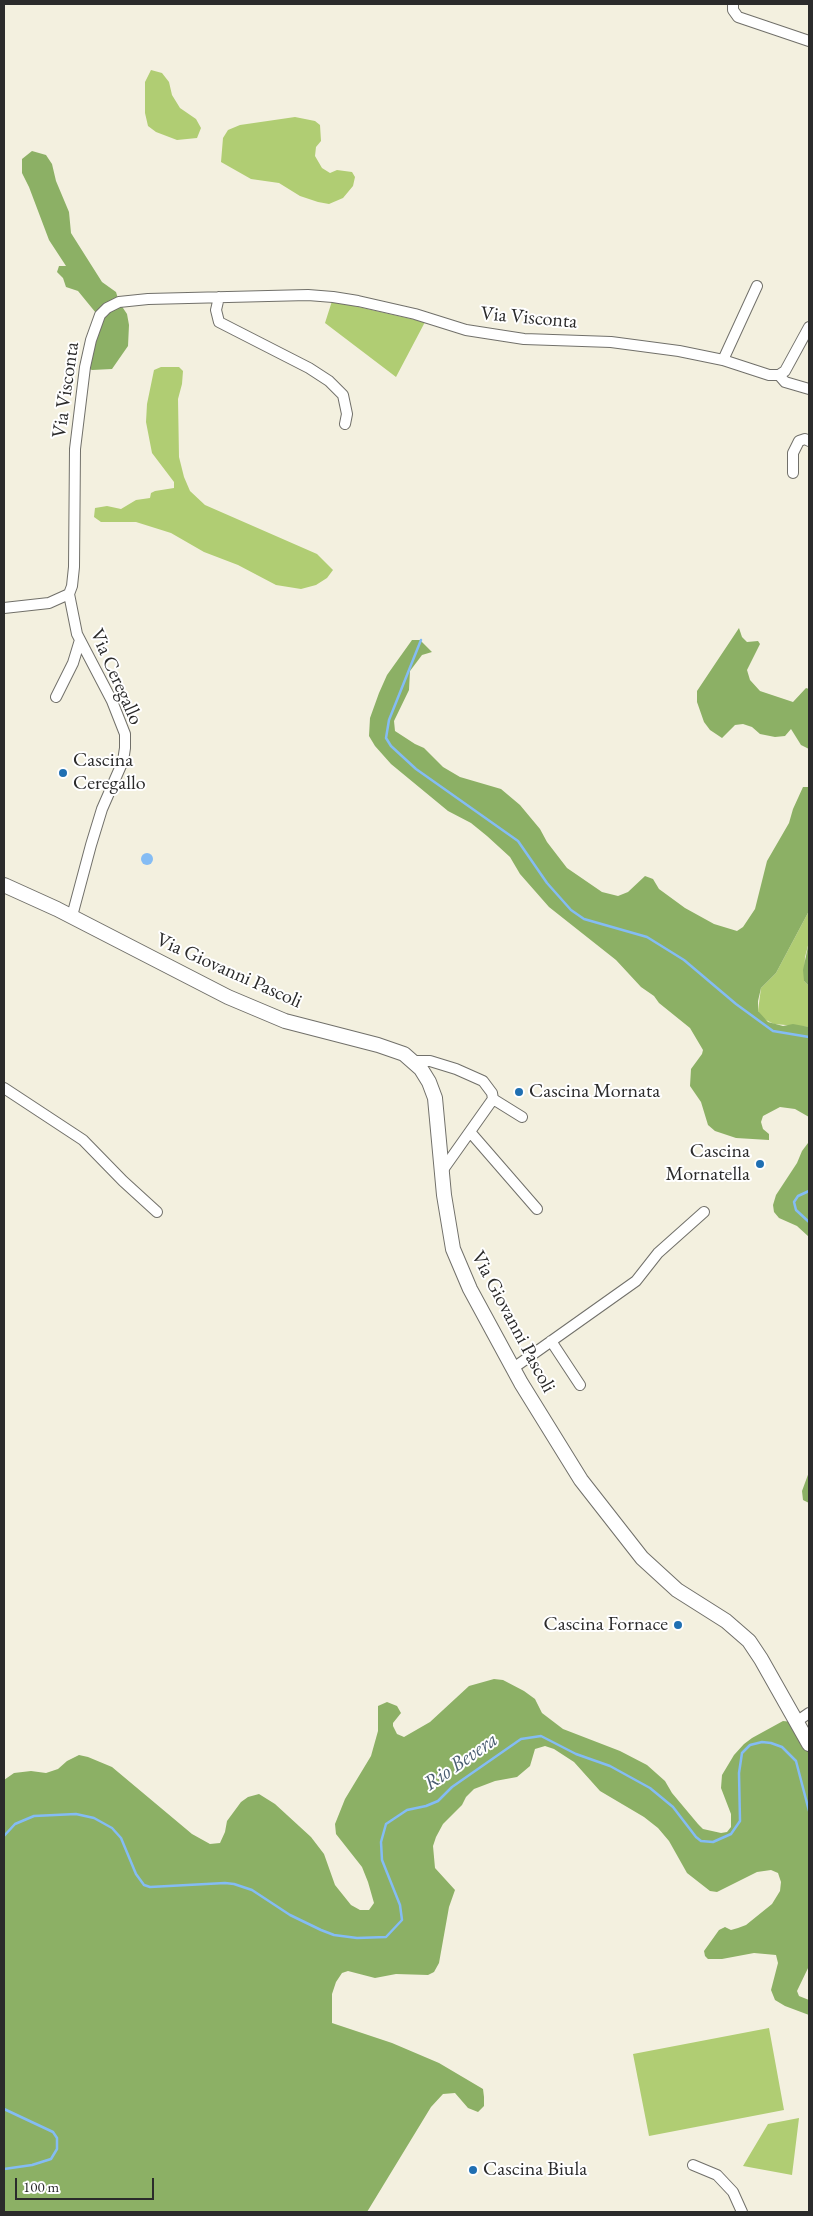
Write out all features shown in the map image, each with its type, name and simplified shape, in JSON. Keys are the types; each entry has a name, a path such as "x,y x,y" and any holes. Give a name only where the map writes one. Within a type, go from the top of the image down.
{"street":[{"path":"733,4 733,10 738,17 809,41"},
{"path":"723,360 757,286"},
{"name":"Via Visconta","path":"69,594 72,586 74,566 75,449 85,367 92,334 100,315 107,308 119,302 148,299 308,295 342,298 415,314 466,330 524,339 628,344 723,360 769,375 779,375 784,382 809,389"},
{"path":"219,297 216,310 219,322 309,368 329,381 343,395 347,414 345,424"},
{"path":"779,375 785,371 809,327"},
{"path":"793,473 793,453 799,441 804,439 809,442"},
{"path":"4,608 49,603 69,594"},
{"name":"Via Ceregallo","path":"69,594 77,634 112,701 125,734 123,761 102,809 72,916"},
{"path":"56,697 73,663 80,640"},
{"name":"Via Giovanni Pascoli","path":"4,885 72,916 206,987 259,1010 293,1023 378,1045 404,1054 414,1061 426,1076 434,1098 449,1231 455,1256 470,1290 512,1368 581,1480 622,1535 667,1582 726,1621 749,1641 762,1659 809,1744"},
{"path":"414,1061 430,1061 476,1076 489,1087 493,1099 522,1117"},
{"path":"4,1088 83,1140 123,1181 158,1212"},
{"path":"442,1172 493,1099"},
{"path":"471,1132 537,1209"},
{"path":"512,1368 636,1280 663,1248 704,1212"},
{"path":"551,1341 580,1385"},
{"path":"796,1722 809,1713"},
{"path":"693,2165 717,2175 733,2192 742,2212"}],"green space":[{"path":"151,70 162,73 169,82 172,95 180,108 196,119 201,128 197,138 177,140 156,132 148,126 145,113 145,82"},
{"path":"295,117 315,121 320,125 321,141 316,147 315,156 322,168 330,173 337,170 352,172 355,177 353,186 343,198 329,204 318,202 300,196 279,183 251,179 221,162 223,138 228,130 240,125"},
{"path":"32,151 46,155 52,164 56,181 69,212 71,233 102,282 116,292 119,302 127,314 129,325 128,346 112,369 92,370 85,367 100,315 96,313 78,291 66,287 63,278 57,272 59,266 66,266 49,240 22,173 22,159"},
{"path":"332,301 425,322 396,377 325,323"},
{"path":"161,367 179,367 183,371 178,399 179,457 190,491 205,505 317,554 333,570 327,578 316,585 301,589 276,585 238,565 204,552 171,533 136,522 101,522 94,517 95,508 107,506 121,509 136,500 150,498 151,493 155,491 174,488 174,482 152,453 146,422 147,404 154,370"},
{"path":"739,628 742,637 747,642 758,641 760,644 747,670 750,680 760,691 793,702 806,688 809,689 809,749 801,745 791,729 785,736 775,737 760,734 752,727 743,724 735,725 722,738 710,730 704,722 697,702 697,691"},
{"path":"412,640 420,640 432,652 422,655 410,671 409,690 394,721 395,731 424,748 443,767 460,777 501,789 520,805 540,829 547,842 567,868 602,892 618,896 628,892 645,876 653,879 659,889 685,908 714,924 737,931 743,927 755,909 767,861 789,823 803,787 809,787 809,911 776,973 761,988 758,1011 768,1022 783,1026 793,1024 809,1027 809,1117 795,1109 780,1107 763,1116 761,1122 763,1129 769,1134 769,1140 736,1138 715,1131 708,1125 701,1102 690,1086 691,1069 703,1050 690,1028 641,987 616,960 549,907 520,874 510,857 487,836 471,823 448,811 391,764 375,746 369,736 370,718 387,675"},
{"path":"809,911 809,942 805,957 804,981 809,986 809,1027 774,1024 762,1018 758,1011 761,988 776,973"},
{"path":"809,942 809,986 804,981 803,970"},
{"path":"809,1138 809,1237 797,1226 779,1218 774,1212 773,1205 776,1195 797,1163"},
{"path":"809,1472 809,1503 803,1500 802,1491"},
{"path":"494,1679 503,1680 524,1691 535,1699 542,1713 563,1729 620,1751 647,1765 665,1781 672,1793 703,1829 721,1833 727,1832 731,1827 731,1814 721,1788 722,1775 734,1755 752,1738 783,1721 793,1722 809,1751 809,1966 797,1991 799,1996 809,2000 809,2015 775,2000 771,1990 778,1963 776,1955 754,1953 722,1959 708,1959 705,1956 704,1951 719,1930 725,1927 731,1930 746,1925 772,1904 780,1891 781,1882 778,1873 771,1870 757,1872 717,1892 710,1891 687,1873 669,1841 658,1828 644,1817 600,1791 574,1762 554,1749 545,1746 535,1749 530,1766 517,1777 495,1781 474,1789 466,1797 462,1805 443,1824 436,1837 433,1846 435,1868 455,1890 449,1907 439,1963 434,1972 428,1975 396,1974 375,1978 348,1971 342,1973 336,1982 332,1994 332,2023 392,2043 439,2063 483,2089 484,2106 478,2112 468,2108 455,2093 443,2094 431,2107 367,2212 4,2212 4,1780 14,1773 31,1771 46,1773 58,1769 67,1761 79,1755 88,1757 112,1767 192,1834 210,1844 220,1843 227,1821 241,1802 248,1797 259,1794 275,1804 311,1837 324,1854 335,1885 351,1905 360,1910 369,1910 374,1903 368,1882 362,1867 336,1834 335,1824 345,1799 371,1756 378,1731 378,1706 387,1702 397,1706 401,1713 393,1723 393,1726 397,1734 404,1737 430,1722 469,1686"},
{"path":"769,2028 784,2110 649,2136 633,2054"},
{"path":"799,2118 792,2175 743,2166 768,2124"}],"water":[{"path":"145,853 149,853 153,859 149,865 145,865 141,861 141,857"}],"waterway":[{"path":"421,640 389,720 386,738 391,746 416,769 518,841 547,883 571,910 584,919 647,937 684,960 736,1004 773,1031 809,1037"},
{"path":"809,1191 798,1196 794,1202 796,1210 809,1222"},
{"name":"Rio Bevera","path":"4,1836 15,1824 34,1816 76,1814 94,1818 112,1828 121,1838 136,1874 144,1885 150,1887 234,1884 252,1890 290,1915 321,1930 334,1935 357,1938 386,1937 402,1920 400,1905 382,1860 381,1842 386,1824 407,1810 438,1801 452,1787 521,1739 541,1736 576,1754 610,1766 650,1788 673,1807 701,1841 713,1842 731,1834 740,1821 739,1773 742,1753 750,1745 762,1742 771,1743 782,1747 796,1761 809,1811"},
{"name":"Rio Bevera","path":"4,2109 53,2132 57,2138 57,2149 51,2159 32,2165 4,2169"}],"place":[{"name":"Cascina Ceregallo","path":"63,773"},
{"name":"Cascina Mornata","path":"519,1092"},
{"name":"Cascina Mornatella","path":"760,1164"},
{"name":"Cascina Fornace","path":"678,1625"},
{"name":"Cascina Biula","path":"473,2170"}]}
